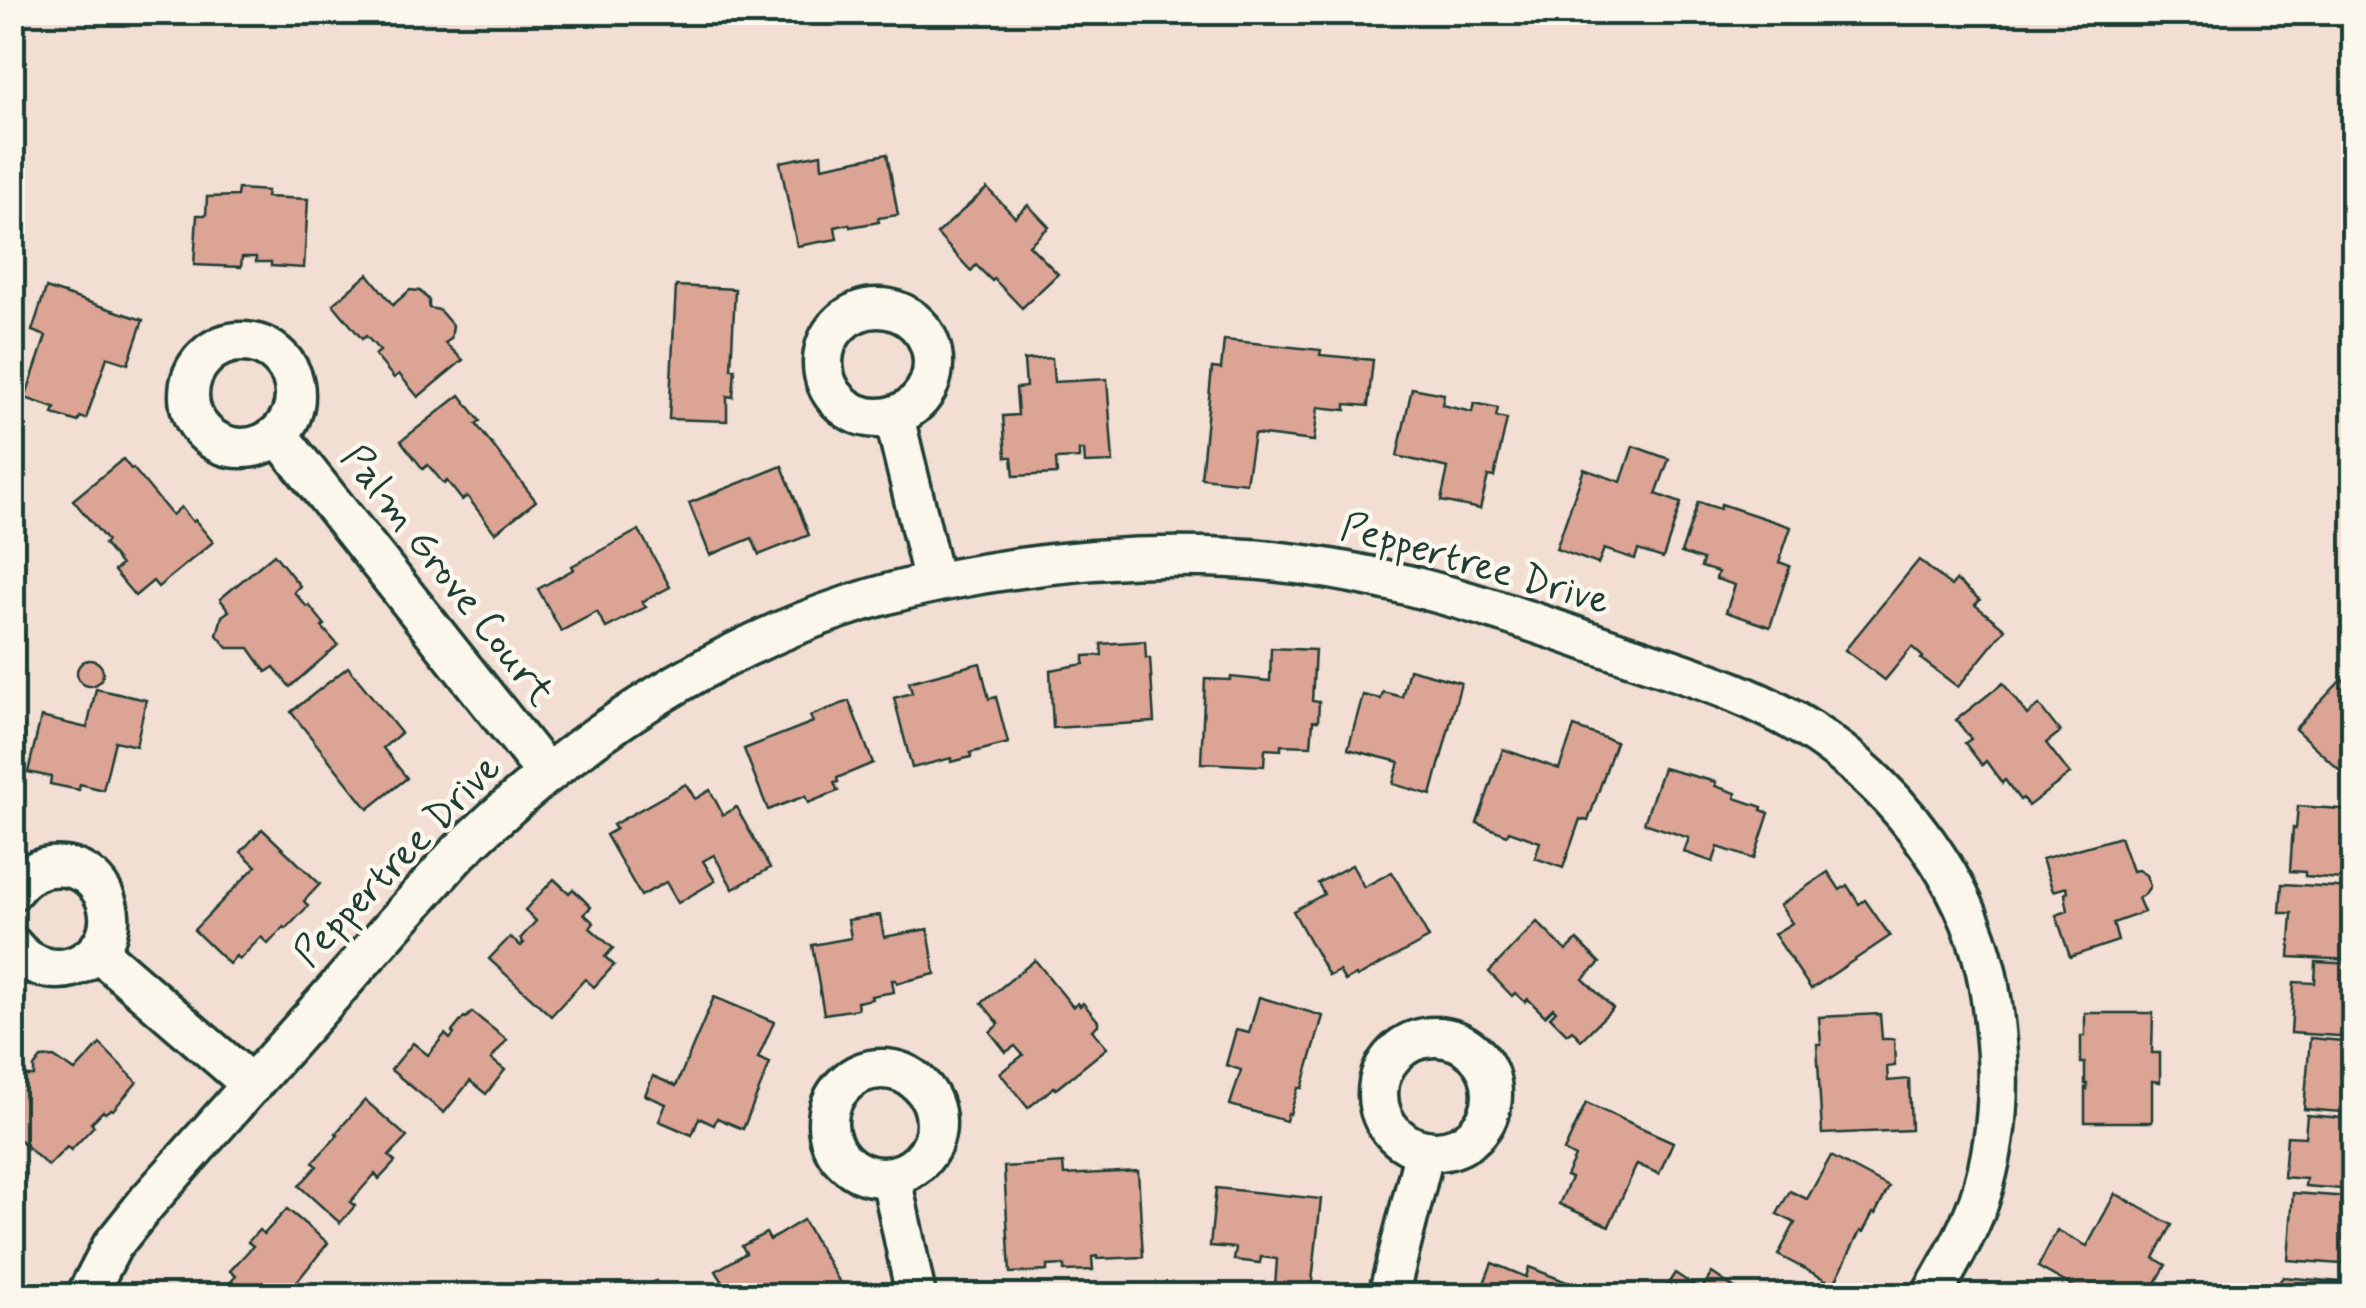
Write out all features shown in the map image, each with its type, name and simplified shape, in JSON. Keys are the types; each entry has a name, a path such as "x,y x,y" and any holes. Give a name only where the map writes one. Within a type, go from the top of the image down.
{"street":[{"path":"894,416 934,582"},
{"name":"Palm Grove Court","path":"278,434 546,773"},
{"name":"Peppertree Drive","path":"86,1296 112,1246 148,1201 456,855 506,806 618,721 689,676 768,636 849,605 934,582 1133,556 1234,558 1323,567 1489,606 1727,690 1824,740 1872,780 1908,817 1944,868 1969,918 1986,968 1994,1022 1998,1085 1992,1144 1979,1201 1932,1296"},
{"path":"12,891 36,870 71,868 100,887 109,920 106,937 97,951 69,969 36,966 12,945"},
{"path":"97,951 252,1085"},
{"path":"1388,1296 1425,1150"},
{"path":"891,1177 916,1296"}],"building":[{"path":"821,154 822,167 887,154 898,215 878,218 879,222 835,227 837,239 797,246 780,162"},
{"path":"987,188 1015,217 1028,205 1049,227 1029,245 1058,274 1022,308 976,265 971,271 937,234"},
{"path":"238,189 267,191 266,197 308,199 304,268 271,266 271,262 256,262 256,257 242,257 241,267 194,265 197,215 206,215 207,197 237,196"},
{"path":"368,274 393,305 410,290 420,291 429,300 429,308 439,310 453,326 451,339 445,343 463,360 418,397 399,374 394,378 375,355 380,351 366,336 362,339 333,304"},
{"path":"676,286 735,289 731,369 735,369 733,397 727,396 727,421 669,419"},
{"path":"46,288 143,320 128,364 107,357 86,419 80,417 78,422 53,414 55,408 25,398 46,336 32,331"},
{"path":"1224,340 1373,360 1368,406 1346,404 1346,410 1318,407 1314,441 1254,434 1246,483 1201,478 1212,368 1221,369"},
{"path":"1052,358 1054,382 1107,379 1113,462 1085,463 1084,450 1079,450 1079,458 1056,459 1057,474 1014,476 1012,457 1006,457 1003,416 1018,415 1016,388 1026,387 1024,360"},
{"path":"1412,388 1444,394 1442,405 1472,412 1474,403 1498,408 1496,417 1507,419 1494,477 1488,476 1480,509 1441,501 1448,468 1397,456"},
{"path":"460,395 480,421 476,424 536,501 495,533 467,496 462,500 428,465 423,469 401,441"},
{"path":"1633,446 1669,459 1656,494 1681,503 1663,558 1638,550 1635,559 1604,549 1598,564 1556,549 1584,469 1621,482"},
{"path":"123,459 172,515 181,507 213,542 158,587 153,581 135,596 114,571 121,565 104,544 107,541 73,500"},
{"path":"782,466 809,535 759,555 752,538 710,555 689,503"},
{"path":"1698,502 1720,509 1721,504 1791,527 1779,562 1790,566 1770,627 1726,612 1735,585 1716,579 1718,572 1701,567 1703,560 1681,553"},
{"path":"639,530 670,587 642,602 646,607 606,628 597,612 561,631 538,589"},
{"path":"274,554 300,586 294,592 309,605 338,645 290,687 274,667 266,672 249,648 228,648 217,635 222,616 229,611 220,599"},
{"path":"1919,560 1951,586 1956,580 1980,600 1975,605 2005,629 1958,687 1921,659 1912,647 1885,680 1845,650"},
{"path":"1145,641 1146,658 1150,658 1154,722 1053,728 1050,670 1084,664 1084,656 1102,655 1101,644"},
{"path":"1271,648 1315,650 1312,701 1319,702 1311,746 1265,749 1264,766 1201,763 1205,679 1270,681"},
{"path":"90,660 99,664 103,673 99,682 90,686 81,682 77,673 81,664"},
{"path":"980,663 989,699 996,697 1008,743 970,753 971,757 912,768 894,698 912,693 909,682"},
{"path":"348,667 401,733 383,748 407,778 368,809 291,712"},
{"path":"1409,669 1461,683 1431,795 1393,784 1399,762 1348,749 1363,695 1381,699 1383,692 1402,697"},
{"path":"2342,679 2354,690 2354,783 2295,729"},
{"path":"2003,683 2027,715 2039,705 2060,732 2046,743 2070,774 2028,806 2005,780 2002,783 1986,761 1982,765 1965,743 1971,739 1956,720"},
{"path":"96,689 146,700 136,746 115,741 103,790 80,784 79,790 50,784 51,777 28,772 41,717 87,728"},
{"path":"849,701 873,763 837,778 834,783 838,791 808,803 805,796 768,810 744,749 813,722 810,716"},
{"path":"1574,727 1616,742 1588,821 1580,819 1563,868 1535,858 1540,842 1477,823 1503,749 1559,769"},
{"path":"1663,768 1716,782 1715,786 1736,793 1735,798 1769,813 1754,859 1718,847 1713,862 1684,852 1689,838 1644,823"},
{"path":"686,784 695,799 710,790 723,815 736,807 770,868 733,889 714,855 703,861 715,881 678,903 666,882 641,896 606,835 616,829 613,825"},
{"path":"2298,806 2354,810 2354,880 2290,871"},
{"path":"262,829 320,884 304,901 308,906 286,929 268,944 261,937 239,960 236,956 229,964 194,930 256,866 241,852"},
{"path":"2120,837 2132,871 2146,875 2150,886 2138,898 2144,912 2113,923 2118,941 2070,957 2056,915 2068,911 2067,887 2053,891 2042,859"},
{"path":"1352,865 1364,887 1392,872 1429,938 1345,981 1339,971 1329,976 1293,911 1324,894 1318,883"},
{"path":"1828,872 1840,890 1847,885 1859,904 1865,900 1890,936 1811,989 1774,934 1792,923 1780,905"},
{"path":"554,879 569,893 573,889 591,907 584,914 594,923 590,928 613,948 605,957 614,965 594,987 585,979 551,1016 489,959 510,937 521,946 524,943 520,939 536,921 525,910"},
{"path":"2282,884 2354,888 2354,960 2289,957 2292,913 2280,913"},
{"path":"880,915 884,937 928,929 935,974 897,983 892,980 894,992 857,1002 858,1009 824,1014 812,945 851,938 848,920"},
{"path":"1537,922 1566,951 1577,940 1600,963 1583,979 1613,1008 1581,1040 1572,1030 1567,1034 1550,1017 1556,1011 1553,1008 1545,1016 1528,999 1525,1002 1515,993 1512,996 1489,972"},
{"path":"1035,960 1073,1007 1083,1003 1098,1021 1092,1030 1107,1048 1028,1108 1000,1073 1023,1055 1015,1046 1006,1052 990,1032 999,1024 982,1003"},
{"path":"2316,962 2354,964 2354,1037 2291,1033 2294,982 2315,983"},
{"path":"714,997 774,1022 758,1058 770,1063 743,1129 717,1118 714,1125 699,1118 692,1135 659,1121 666,1104 645,1095 653,1076 676,1086"},
{"path":"1259,997 1323,1016 1302,1088 1298,1088 1286,1121 1230,1105 1241,1070 1226,1065 1236,1030 1249,1033"},
{"path":"472,1012 507,1040 491,1059 505,1070 486,1094 470,1081 444,1113 391,1070 413,1043 428,1055 445,1034 450,1039 464,1017"},
{"path":"2085,1013 2153,1013 2152,1053 2160,1053 2160,1082 2152,1081 2152,1122 2085,1122 2087,1084 2085,1063 2081,1063 2081,1036 2085,1036"},
{"path":"1880,1014 1882,1039 1894,1039 1895,1066 1887,1067 1888,1081 1909,1079 1911,1130 1822,1134 1819,1017"},
{"path":"2310,1038 2354,1042 2354,1113 2304,1109"},
{"path":"100,1044 137,1082 113,1110 103,1111 91,1123 94,1126 71,1150 67,1147 48,1166 12,1133 12,1116 16,1112 12,1110 12,1088 25,1076 34,1076 34,1067 41,1058 54,1057 75,1071"},
{"path":"365,1100 407,1137 389,1156 395,1162 379,1179 375,1174 350,1202 355,1206 340,1223 299,1186 317,1166 313,1162"},
{"path":"1586,1103 1673,1142 1659,1174 1637,1164 1609,1226 1559,1204 1575,1157 1564,1151"},
{"path":"2307,1115 2354,1119 2354,1190 2305,1186 2306,1179 2284,1177 2287,1136 2305,1137"},
{"path":"1831,1156 1889,1187 1875,1214 1860,1231 1834,1284 1778,1255 1795,1223 1777,1214 1790,1191 1807,1199"},
{"path":"1063,1163 1064,1175 1138,1171 1143,1257 1092,1257 1093,1270 1064,1271 1064,1265 1047,1266 1047,1271 1010,1273 1004,1167"},
{"path":"1216,1188 1321,1199 1311,1291 1275,1287 1277,1259 1261,1257 1260,1263 1234,1260 1236,1248 1210,1246"},
{"path":"2293,1193 2349,1197 2347,1224 2354,1224 2354,1265 2288,1260"},
{"path":"2115,1194 2172,1225 2154,1258 2166,1265 2152,1290 2141,1285 2135,1296 2090,1296 2038,1267 2057,1230 2087,1246"},
{"path":"287,1209 328,1243 295,1284 302,1296 218,1296 236,1276 230,1271 253,1246 248,1242 259,1230 264,1234"},
{"path":"803,1220 842,1286 827,1296 731,1296 716,1271 746,1253 742,1246 766,1233 770,1240"},
{"path":"1492,1263 1526,1277 1529,1267 1569,1283 1567,1288 1586,1296 1479,1296"},
{"path":"1675,1273 1696,1287 1690,1296 1672,1296 1664,1290"},
{"path":"1712,1273 1746,1296 1697,1296"},
{"path":"2283,1277 2350,1283 2349,1296 2269,1296"},
{"path":"656,1281 662,1296 623,1296"}]}
